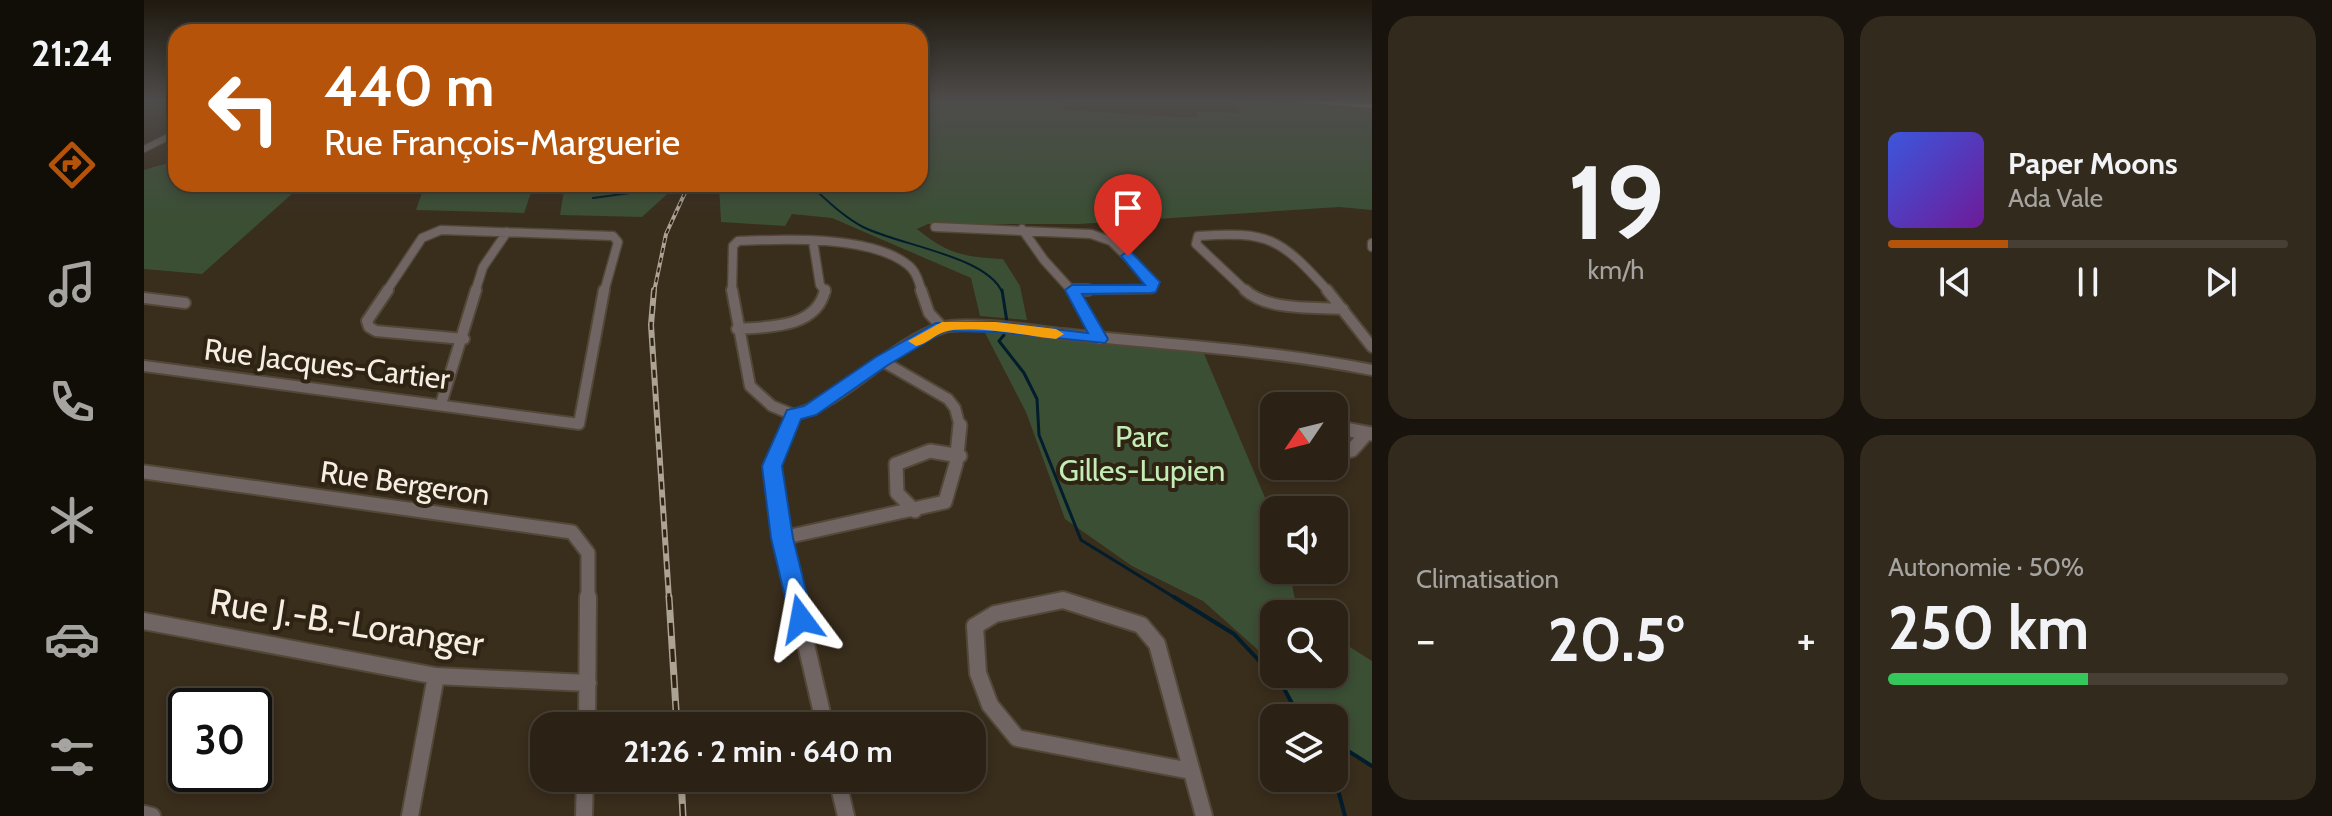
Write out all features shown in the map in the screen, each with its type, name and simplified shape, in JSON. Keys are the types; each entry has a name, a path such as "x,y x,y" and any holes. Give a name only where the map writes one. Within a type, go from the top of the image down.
{"street":[{"path":"144,149 166,138"},
{"path":"935,227 1072,231 1111,241 1153,282 1151,289 1072,290"},
{"path":"1022,229 1044,260 1072,290 1100,339"},
{"path":"464,339 376,331 369,327 367,321 422,238 430,232 507,232"},
{"path":"441,404 464,339 483,267 507,232"},
{"name":"Rue Jacques-Cartier","path":"144,366 579,424 608,269 618,242 613,236 507,232"},
{"path":"1343,309 1279,304 1254,298 1196,244 1198,236 1249,233 1267,237 1318,279 1343,309 1372,347"},
{"path":"942,327 930,313 911,267 894,257 861,247 813,241 758,239 738,241 733,246 731,284 750,386 772,406 794,415 809,411 882,361 942,327 996,327 1315,359 1372,370"},
{"path":"737,329 781,326 800,321 819,308 826,291 820,285 813,241"},
{"path":"144,298 185,303"},
{"path":"782,538 945,502 960,456 958,411 949,399 882,361"},
{"path":"794,415 772,466 782,538 822,712"},
{"path":"1348,430 1370,434"},
{"path":"1348,451 1370,434"},
{"path":"915,511 897,493 896,464 930,451 960,456"},
{"name":"Rue Bergeron","path":"144,472 572,532 588,553 587,712"},
{"path":"1191,771 1017,738 990,705 978,673 975,626 995,614 1063,600 1141,625 1157,644 1204,816"},
{"name":"Rue J.-B.-Loranger","path":"144,621 436,676 588,683"},
{"path":"410,816 436,676"},
{"path":"584,816 585,792"},
{"path":"840,792 846,816"},
{"path":"144,814 152,816"}],"green space":[{"path":"928,138 1372,138 1372,210 1339,207 1079,224 928,224 917,229 957,253 1003,259 1020,286 1027,320 980,316 971,278 832,218 792,214 785,226 721,222 719,192 928,192"},
{"path":"168,164 168,192 294,192 202,274 144,269 144,170"},
{"path":"422,192 531,192 524,213 416,210"},
{"path":"564,192 669,192 642,217 560,215"},
{"name":"Parc Gilles-Lupien","path":"982,327 1202,349 1264,496 1260,496 1260,584 1292,584 1295,600 1260,600 1260,654 1203,601 1132,566 1065,519 1026,412"},
{"name":"Parc Gilles-Lupien","path":"1348,646 1372,661 1372,764 1348,750 1348,704 1291,704 1281,688 1348,688"}],"waterway":[{"path":"593,198 632,192"},
{"path":"818,192 841,213 863,227 979,269 1002,292"},
{"path":"1002,290 1007,322"},
{"path":"1004,335 999,341 1024,373 1037,399 1039,435 1081,540 1177,599"},
{"path":"1174,597 1234,634 1282,685 1292,704"},
{"path":"1348,751 1372,766"},
{"path":"1339,792 1345,816"}],"railway":[{"path":"654,292 666,234 685,192"},
{"path":"654,290 651,325 669,599"},
{"path":"669,597 676,712"},
{"path":"682,792 683,816"}],"slow traffic":[{"path":"916,341 942,327 996,327 1056,334"}],"route":[{"path":"801,619 782,538 772,466 794,415 809,411 882,361 942,327 996,327 1100,339 1072,290 1110,287 1151,289 1153,282 1128,256"}]}
